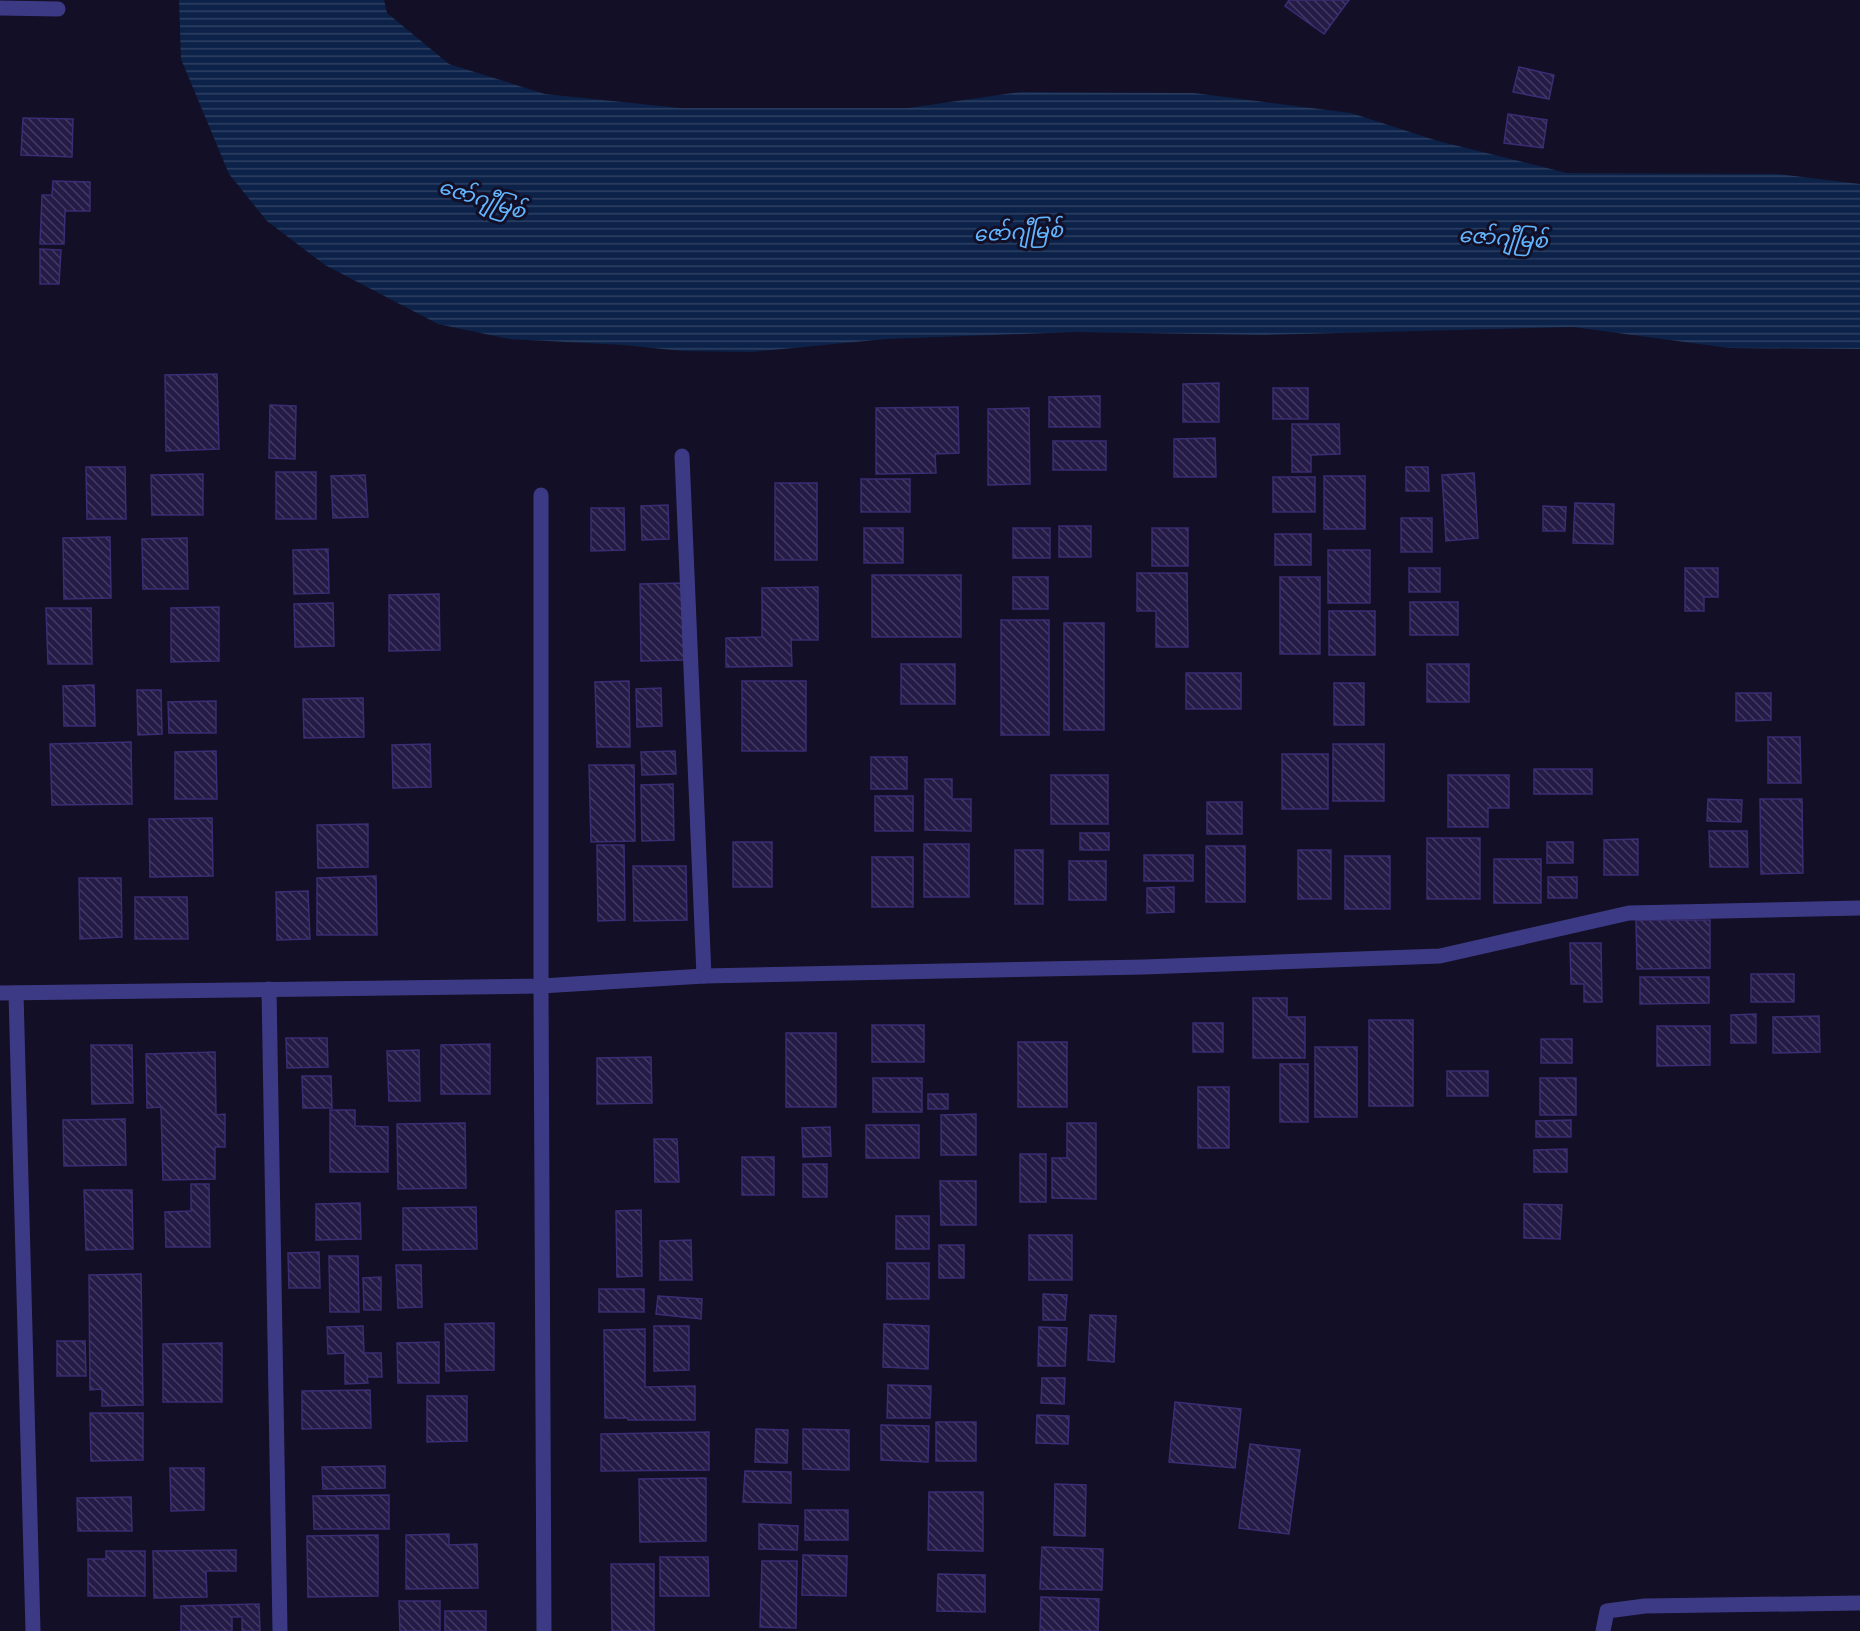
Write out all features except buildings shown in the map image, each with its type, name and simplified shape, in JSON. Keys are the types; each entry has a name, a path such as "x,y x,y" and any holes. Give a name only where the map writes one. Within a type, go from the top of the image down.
{"street":[{"path":"0,8 58,9"},
{"path":"682,456 704,976"},
{"path":"541,495 544,1631"},
{"path":"0,993 541,986 704,976 1144,967 1440,956 1629,913 1860,908"},
{"path":"269,989 280,1631"},
{"path":"16,993 33,1631"},
{"path":"1603,1631 1607,1611 1645,1606 1860,1603"}],"water":[{"name":"ဇော်ဂျီမြစ်","path":"179,0 384,0 387,13 449,64 545,94 680,108 908,108 1020,92 1194,93 1351,113 1438,141 1567,173 1777,174 1860,184 1860,349 1729,348 1573,327 1264,335 1075,332 886,339 751,352 682,351 624,345 509,339 438,324 325,265 267,221 229,174 181,59"}]}
